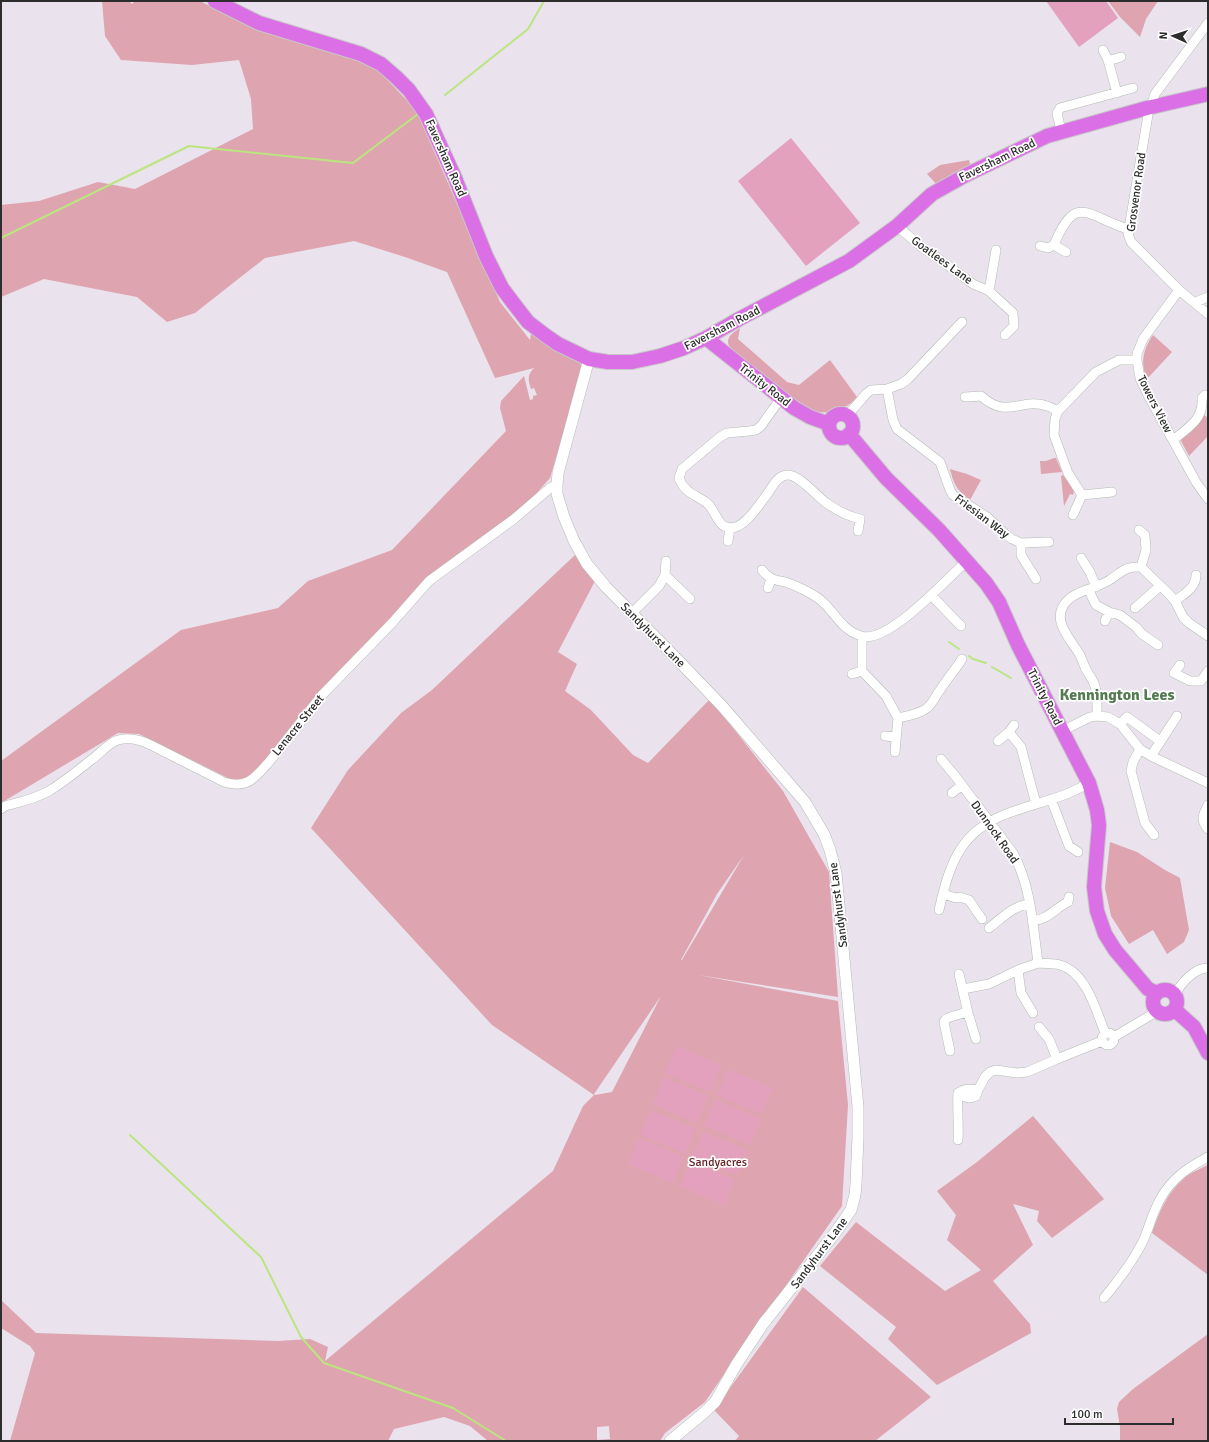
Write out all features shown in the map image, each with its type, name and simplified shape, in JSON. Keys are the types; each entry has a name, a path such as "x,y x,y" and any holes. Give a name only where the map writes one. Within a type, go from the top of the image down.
{"main road":[{"name":"Faversham Road","path":"215,1 259,24 361,54 381,64 396,77 409,90 426,114 455,178 486,256 502,288 528,322 545,335 588,359 608,362 632,362 660,356 684,348 706,338 849,261 897,226 932,194 1015,150 1061,131 1208,94"},
{"name":"Trinity Road","path":"706,338 781,398 810,417 829,424 830,431 835,436 842,437 849,434 886,478 939,530 967,560 986,584 998,602 1018,645 1089,783 1097,810 1098,825 1094,887 1097,911 1105,934 1115,950 1148,989 1157,993"},
{"path":"829,424 832,417 844,414 852,421 852,428 849,434"},
{"path":"1163,990 1170,990 1176,995 1178,1003 1175,1010 1161,1014 1153,1003 1153,999 1157,993 1163,990"},
{"path":"1175,1010 1194,1027 1208,1053"}],"street":[{"name":"Grosvenor Road","path":"1208,23 1155,95 1153,100 1148,115 1128,229 1131,242 1179,290 1196,302 1208,314"},
{"path":"1103,50 1108,61 1117,93"},
{"path":"1108,61 1121,57"},
{"path":"1061,131 1057,113 1057,110 1060,108 1133,88"},
{"path":"1040,246 1048,248 1054,245 1062,226 1067,219 1078,212 1085,212 1112,224 1128,229"},
{"name":"Goatlees Lane","path":"897,226 923,248 973,284 989,292 1013,313 1014,326 1005,335"},
{"path":"1054,245 1066,252"},
{"name":"Goatlees Lane","path":"989,292 996,250"},
{"name":"Towers View","path":"1179,290 1143,339 1137,354 1137,360 1143,385 1196,482 1208,498"},
{"path":"1196,302 1208,297"},
{"path":"847,416 871,390 887,389 908,380 950,333 962,322"},
{"path":"943,326 950,333"},
{"name":"Sandyhurst Lane","path":"588,359 562,456 556,485 564,517 581,554 599,580 722,706 805,802 824,834 836,873 858,1107 856,1184 851,1210 835,1233 764,1324 736,1365 715,1402 670,1441"},
{"path":"1082,495 1068,473 1054,435 1055,419 1058,412 1096,372 1119,360 1137,360"},
{"name":"Friesian Way","path":"887,389 892,420 897,429 940,462 953,495 987,517 1005,534 1022,543 1049,542"},
{"path":"965,397 982,392 988,401 1002,407 1010,408 1036,404 1046,405 1058,412"},
{"path":"1173,440 1197,419 1201,410 1202,398 1205,395"},
{"path":"781,398 764,422 756,430 728,433 720,437 682,469 679,478 684,489 707,504 714,512 721,525 730,528 740,526 746,522 776,480 780,477 790,475 796,477 825,502 844,513 860,519 858,531"},
{"name":"Lenacre Street","path":"1,808 35,797 48,791 98,755 111,743 123,739 139,740 224,782 241,785 248,782 260,773 322,695 392,623 429,581 514,519 550,488 556,485"},
{"path":"1082,495 1112,492"},
{"path":"1073,515 1082,495"},
{"path":"728,541 730,528"},
{"path":"1141,568 1146,550 1142,532 1152,528"},
{"name":"Friesian Way","path":"1022,543 1021,556 1036,579"},
{"path":"1081,558 1090,572 1093,588 1090,595 1096,605 1109,612 1120,615 1136,627 1142,634 1158,645"},
{"path":"762,570 771,578 803,589 819,599 844,626 862,637 877,636 889,629 931,596 967,560"},
{"path":"632,613 659,586 665,575 666,561"},
{"path":"1098,716 1094,682 1085,668 1081,657 1063,630 1060,618 1064,606 1070,599 1079,593 1109,581 1128,568 1141,568 1145,570 1174,601 1183,617 1208,636"},
{"path":"665,575 690,599"},
{"path":"1174,601 1190,590 1196,581 1196,575"},
{"path":"768,588 771,578"},
{"path":"1135,608 1160,586"},
{"path":"931,596 961,626"},
{"path":"1105,621 1109,612"},
{"path":"862,637 862,671 886,696 898,718 895,752"},
{"path":"898,718 915,714 931,704 940,688 962,659"},
{"path":"1180,665 1174,672 1190,681 1201,681 1208,671"},
{"path":"852,674 862,671"},
{"path":"1151,756 1177,716"},
{"path":"1062,731 1090,717 1108,717 1120,724 1140,749 1151,756 1208,783"},
{"path":"1120,724 1127,717 1160,741"},
{"path":"998,741 1012,729 1021,748 1036,804"},
{"path":"885,736 896,737"},
{"path":"1140,749 1133,762 1131,771 1144,823 1154,835"},
{"name":"Dunnock Road","path":"941,759 990,822 1018,863 1024,878 1030,904 1038,963"},
{"path":"939,910 952,866 962,847 971,836 990,822 1005,814 1070,793 1089,783"},
{"path":"952,793 962,785"},
{"path":"1051,799 1069,846 1078,852"},
{"path":"1208,805 1203,814 1203,823 1208,829"},
{"path":"943,894 969,900 982,919"},
{"path":"1032,921 1043,919 1053,913 1068,902 1069,897"},
{"path":"989,928 1015,908 1021,905 1030,904"},
{"path":"963,989 989,984 1018,970 1038,963 1060,965 1068,968 1076,974 1084,984 1104,1037"},
{"path":"1176,995 1178,987 1197,970 1208,968"},
{"path":"1018,970 1021,992 1032,1013"},
{"path":"959,974 976,1039"},
{"path":"958,1140 956,1109 958,1093 962,1090 978,1090 985,1077 990,1072 996,1070 1017,1073 1027,1072 1111,1033 1114,1037 1151,1015 1156,1009"},
{"path":"950,1051 944,1022 945,1018 963,1014 968,1011"},
{"path":"1039,1027 1049,1039 1057,1059"},
{"path":"1104,1298 1119,1280 1140,1247 1155,1209 1167,1188 1190,1166 1208,1157"}],"green space":[{"path":"102,1 129,1 132,4 135,1 200,1 250,26 329,48 376,68 416,110 500,302 530,340 531,333 577,359 581,365 582,371 550,478 519,513 427,580 258,769 238,783 139,734 118,733 1,803 1,761 181,630 278,608 308,581 392,550 506,431 500,408 501,401 524,376 530,400 533,399 533,396 537,395 534,388 531,389 529,380 529,375 534,368 495,378 447,272 354,241 265,258 195,313 167,322 137,297 44,279 1,297 1,205 39,201 98,182 135,189 253,129 251,99 239,60 192,65 121,60 105,36"},
{"path":"1046,1 1106,1 1118,18 1079,47"},
{"path":"1108,1 1158,1 1146,19 1140,37 1120,17"},
{"path":"791,138 860,223 806,266 738,181"},
{"path":"969,160 971,168 939,187 927,174 940,165"},
{"path":"740,328 738,339 787,382 799,385 830,360 857,397 848,405 836,411 830,412 817,412 797,403 756,371 729,346 729,337"},
{"path":"1153,335 1172,352 1147,379 1143,362 1145,351"},
{"path":"1204,415 1208,418 1208,436 1189,456 1181,441 1188,430"},
{"path":"1056,458 1062,472 1041,474 1040,461 1046,461"},
{"path":"950,469 981,480 970,500 957,487"},
{"path":"1063,475 1074,490 1073,495 1070,494 1064,506 1061,476"},
{"name":"Sandyacres","path":"575,555 595,581 558,652 577,664 565,691 591,710 633,755 648,763 710,699 783,791 829,872 838,997 698,975 838,1001 848,1105 842,1206 705,1402 665,1433 660,1441 488,1441 470,1426 444,1417 394,1429 388,1441 10,1441 35,1353 30,1346 1,1328 1,1300 36,1333 278,1341 310,1339 328,1347 325,1361 553,1171 583,1106 594,1095 492,1025 311,828 348,770 401,713 432,690","holes":["744,855 682,960 681,960 717,894","661,996 612,1092 594,1094","609,1426 610,1439 597,1440 597,1427"]},
{"path":"1110,842 1137,852 1180,878 1189,930 1184,942 1167,954 1153,930 1129,944 1111,916 1105,888"},
{"path":"677,1046 721,1065 710,1092 665,1073"},
{"path":"729,1069 772,1088 761,1114 717,1095"},
{"path":"664,1077 708,1096 697,1123 653,1104"},
{"path":"716,1099 761,1119 750,1145 704,1125"},
{"path":"651,1110 696,1129 685,1154 640,1134"},
{"path":"1033,1116 1104,1199 1052,1238 1037,1221 1039,1211 1013,1204 1033,1245 993,1281 1030,1324 1031,1333 937,1385 888,1339 896,1327 820,1266 856,1222 945,1291 981,1270 947,1240 956,1215 937,1191 977,1162"},
{"name":"Sandyacres","path":"703,1131 747,1150 737,1175 693,1157"},
{"path":"639,1138 684,1157 673,1183 628,1164"},
{"path":"691,1160 735,1180 724,1205 680,1186"},
{"path":"1208,1165 1208,1275 1152,1233 1158,1216 1170,1194 1188,1175"},
{"path":"803,1287 931,1397 875,1441 735,1441 739,1436 714,1410"},
{"path":"1208,1334 1208,1441 1120,1441 1120,1427 1117,1409 1119,1402 1133,1389"}],"waterway":[{"path":"445,95 528,29 544,1"},
{"path":"1,238 189,146 353,163 418,114"},
{"path":"949,642 959,649"},
{"path":"969,656 973,659 986,663"},
{"path":"992,667 1011,678"},
{"path":"130,1135 261,1257 301,1337 324,1363 453,1408 506,1441"}],"district":[{"name":"Kennington Lees","path":"1117,694"}]}
